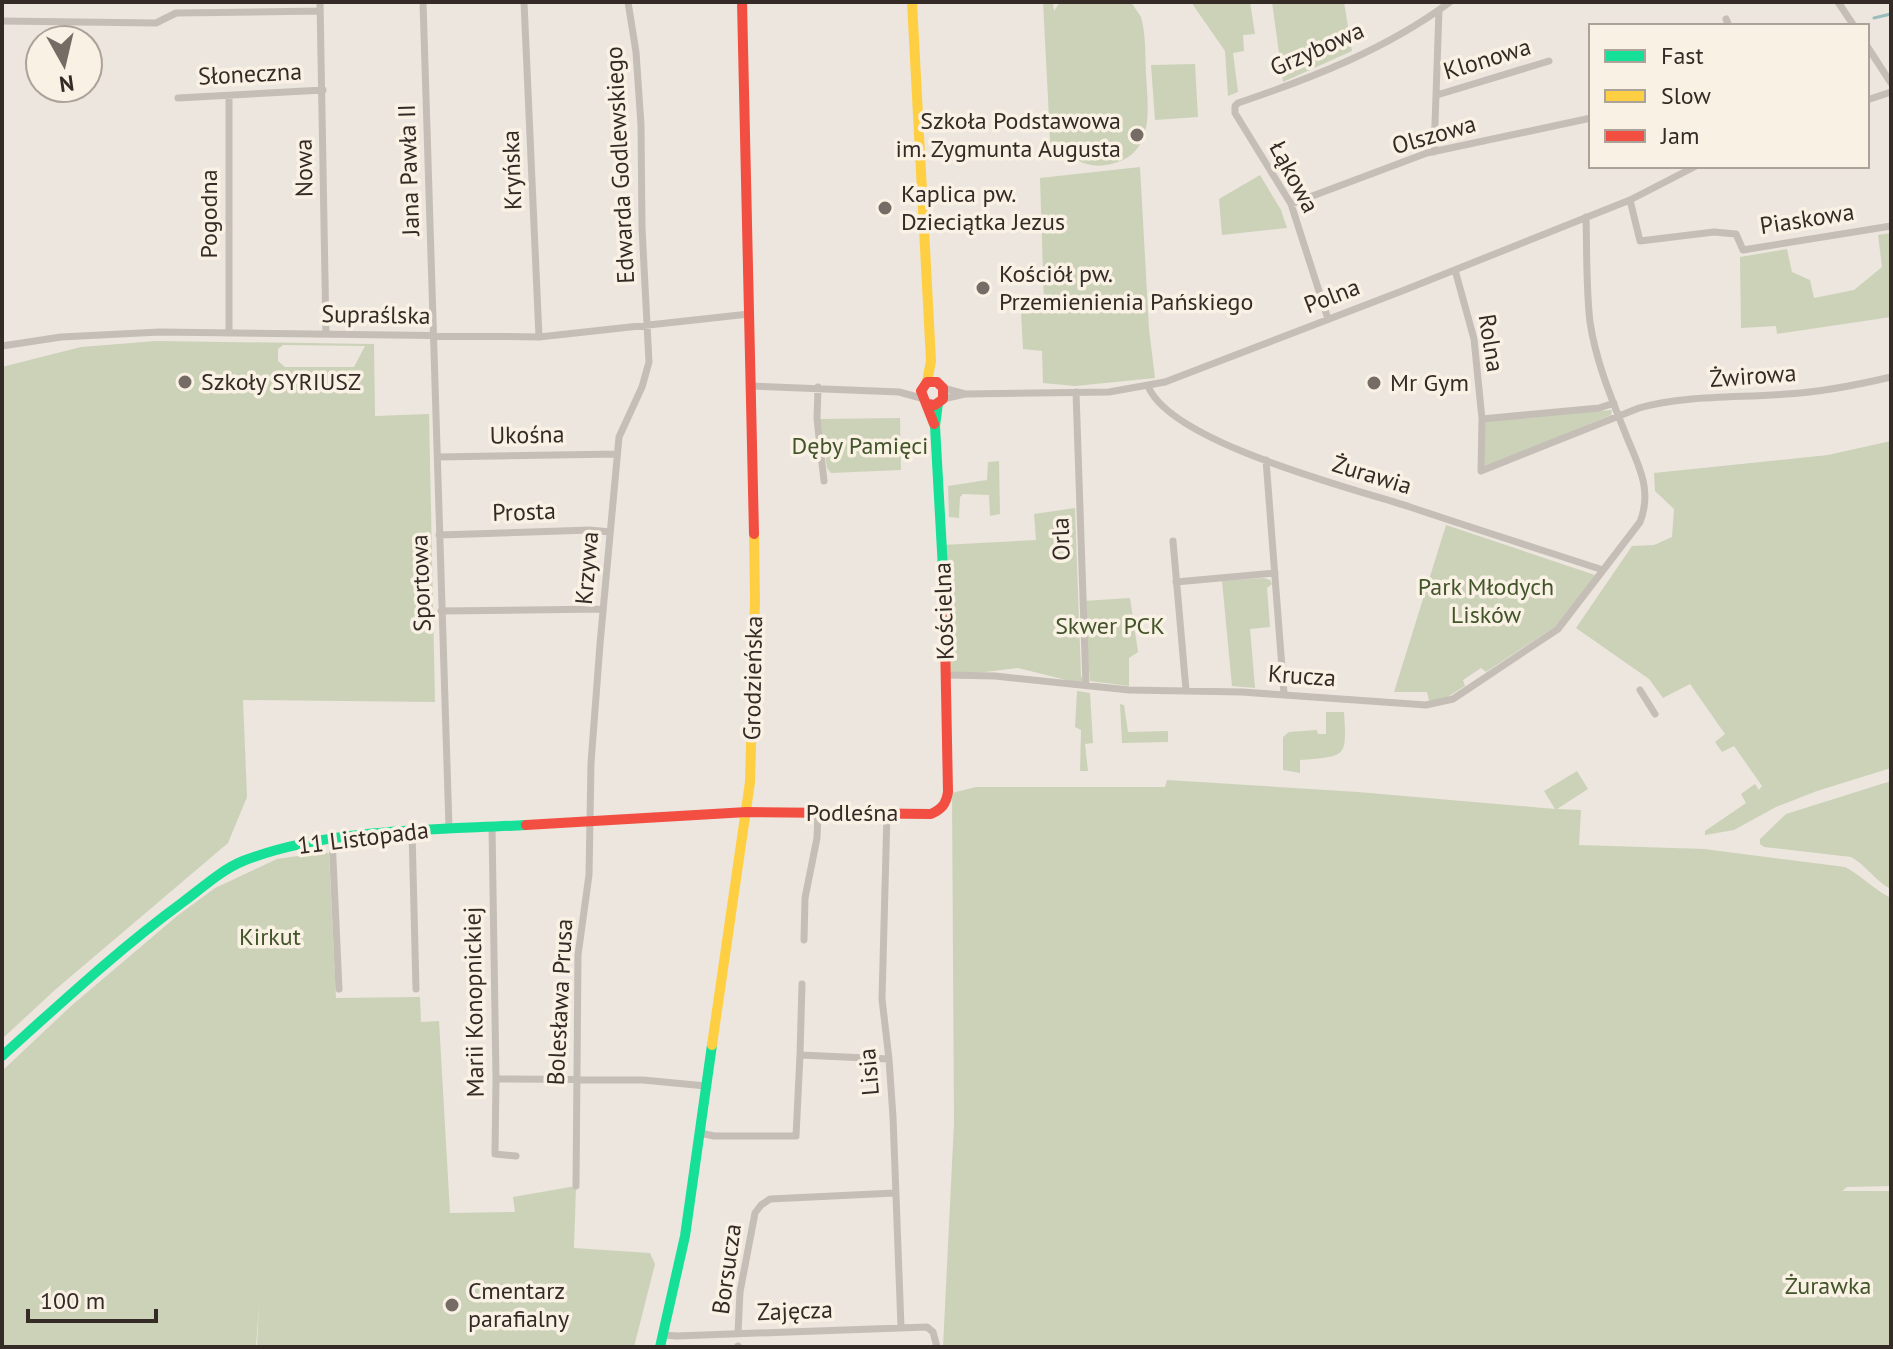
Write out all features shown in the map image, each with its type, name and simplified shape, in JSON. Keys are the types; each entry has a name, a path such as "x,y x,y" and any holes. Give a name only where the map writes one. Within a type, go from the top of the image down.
{"street":[{"name":"Jana Pawła II","path":"423,2 435,337"},
{"name":"Kryńska","path":"524,2 539,337"},
{"name":"Edwarda Godlewskiego","path":"628,2 639,86 643,156 642,228 649,325"},
{"name":"Grodzieńska","path":"660,1347 685,1236 747,812 752,736 755,600 742,2"},
{"name":"Kościelna","path":"912,2 935,426 948,797"},
{"name":"Grzybowa","path":"1238,103 1306,80 1355,57 1450,2"},
{"path":"1838,2 1853,24"},
{"path":"2,21 156,23 176,13 320,7"},
{"name":"Nowa","path":"320,7 326,334"},
{"path":"1434,152 1439,10"},
{"path":"1869,49 1891,83"},
{"name":"Klonowa","path":"1437,95 1549,61"},
{"name":"Słoneczna","path":"178,98 323,90"},
{"path":"1869,99 1891,92"},
{"name":"Pogodna","path":"229,96 229,333"},
{"name":"Łąkowa","path":"1238,103 1235,113 1291,204 1328,319"},
{"name":"Olszowa","path":"1291,204 1434,152 1589,118"},
{"name":"Polna","path":"750,386 965,394 1119,391 1148,386 1176,378 1630,200 1692,168"},
{"name":"Piaskowa","path":"1630,200 1640,241 1714,232 1736,234 1743,250 1891,226"},
{"path":"1586,217 1590,321 1614,403 1645,482 1646,507 1640,522 1603,570"},
{"name":"Rolna","path":"1455,270 1474,339 1482,419 1481,471"},
{"name":"Supraślska","path":"2,346 61,337 160,332 539,337 749,314"},
{"name":"Krzywa","path":"590,821 591,763 619,437 642,387 649,362 649,325"},
{"name":"Sportowa","path":"435,337 449,828"},
{"name":"Żwirowa","path":"1481,471 1665,401 1790,394 1891,377"},
{"name":"Żurawia","path":"1148,386 1157,404 1216,440 1318,479 1603,570"},
{"path":"818,387 817,419 824,481"},
{"name":"Orla","path":"1076,392 1086,685"},
{"path":"1482,419 1599,408 1614,403"},
{"name":"Ukośna","path":"438,457 617,454"},
{"path":"1266,460 1284,694"},
{"name":"Prosta","path":"439,535 610,532"},
{"path":"1173,541 1186,690"},
{"name":"Krucza","path":"946,675 995,676 1129,690 1284,694 1426,705 1446,703 1558,629 1603,570"},
{"path":"1176,582 1275,573"},
{"path":"441,611 603,609"},
{"path":"1640,690 1655,714"},
{"name":"Podleśna","path":"747,812 931,814 943,808 948,797"},
{"name":"11 Listopada","path":"2,1056 102,966 216,877 241,862 271,851 332,838 412,831 747,812"},
{"path":"804,940 805,898 817,838 818,813"},
{"name":"Lisia","path":"887,814 882,999 889,1059 901,1327"},
{"name":"Bolesława Prusa","path":"576,1186 578,955 589,875 590,821"},
{"name":"Marii Konopnickiej","path":"492,826 495,1154 516,1156"},
{"path":"412,831 416,989"},
{"path":"332,838 339,989"},
{"path":"700,1133 714,1136 796,1136 802,984"},
{"path":"800,1055 889,1059"},
{"path":"496,1079 643,1080 706,1086"},
{"name":"Borsucza","path":"738,1333 740,1292 755,1213 761,1205 770,1199 895,1193"},
{"name":"Zajęcza","path":"664,1335 927,1327 933,1332 937,1347"}],"green space":[{"path":"1043,2 1053,2 1054,11 1060,2 1131,2 1141,17 1148,103 1146,130 1134,153 1122,160 1099,166 1087,164 1061,147 1061,158 1051,157"},
{"path":"1191,2 1250,2 1255,34 1243,35 1244,51 1233,53 1238,92 1228,96 1225,51"},
{"path":"1272,2 1344,2 1352,51 1283,82"},
{"path":"1195,64 1198,117 1155,120 1151,65"},
{"path":"1140,167 1149,329 1155,378 1075,386 1043,383 1042,351 1023,349 1021,312 1044,305 1040,178"},
{"path":"1260,175 1281,210 1287,228 1222,235 1219,199"},
{"path":"1891,233 1891,317 1777,334 1776,326 1741,328 1740,257 1787,249 1792,272 1810,280 1814,298 1854,290 1882,267 1878,235"},
{"path":"156,341 374,344 375,416 429,414 435,702 243,700 247,797 228,843 2,1039 2,367 81,347","holes":["283,345 365,346 354,367 285,367 278,361 278,349"]},
{"path":"1612,410 1611,415 1484,468 1483,420"},
{"name":"Dęby Pamięci","path":"900,418 901,470 831,473 827,468 820,419"},
{"path":"1891,441 1891,768 1776,807 1734,830 1705,835 1705,831 1746,803 1741,794 1755,784 1759,790 1762,786 1734,746 1722,752 1715,742 1725,734 1690,684 1663,698 1649,679 1576,628 1632,546 1654,545 1672,537 1674,509 1655,491 1654,473 1828,455"},
{"path":"999,461 1000,514 990,516 989,495 963,494 960,497 959,518 949,517 948,486 987,480 988,462"},
{"path":"1075,508 1081,676 1086,685 1018,668 960,675 946,670 942,545 1036,540 1034,514"},
{"name":"Park Młodych Lisków","path":"1446,525 1595,575 1559,624 1486,672 1481,668 1463,680 1465,686 1444,699 1429,701 1427,692 1394,692"},
{"path":"1264,578 1272,584 1267,588 1270,627 1250,629 1255,688 1232,686 1222,581"},
{"name":"Skwer PCK","path":"1130,598 1138,652 1129,658 1129,686 1090,681 1083,601"},
{"path":"1077,691 1090,693 1093,743 1085,744 1088,771 1080,771 1081,730 1075,727"},
{"path":"1120,704 1124,705 1128,732 1168,731 1168,742 1122,743"},
{"path":"1326,712 1344,712 1344,747 1335,755 1300,760 1300,773 1283,770 1283,737 1289,732 1317,730 1318,734 1326,734"},
{"name":"Żurawka","path":"1577,771 1588,789 1557,809 1581,810 1579,845 1704,849 1845,867 1891,898 1891,1186 1847,1187 1842,1191 1891,1191 1891,1347 943,1347 954,1123 952,793 976,787 1165,787 1167,780 1555,809 1544,791"},
{"path":"1891,781 1891,889 1851,857 1764,847 1760,844 1760,839 1786,814"},
{"name":"Kirkut","path":"329,854 336,998 420,997 421,1022 439,1021 450,1213 515,1212 513,1197 576,1186 574,1248 650,1253 655,1264 634,1347 257,1347 259,1305 256,1347 2,1347 2,1071 71,1006 177,916 215,888 277,859"}],"waterway":[{"path":"1874,18 1891,14"}],"traffic: fast":[{"path":"938,403 935,426 944,587"},
{"path":"2,1056 136,938 227,869 243,861 276,850 346,836 526,825"},
{"path":"660,1347 685,1236 712,1045"}],"traffic: slow":[{"path":"912,2 931,361 927,382"},
{"path":"712,1045 750,782 754,534"}],"traffic: jam":[{"path":"742,2 754,534"},
{"path":"928,404 935,405 943,399 943,388 937,382 927,382 921,391 934,424"},
{"path":"526,825 747,812 935,812 943,806 948,792 944,587"}],"place":[{"name":"Szkoła Podstawowa im. Zygmunta Augusta","path":"1137,135"},
{"name":"Kaplica pw. Dzieciątka Jezus","path":"885,208"},
{"name":"Kościół pw. Przemienienia Pańskiego","path":"983,288"},
{"name":"Szkoły SYRIUSZ","path":"185,382"},
{"name":"Mr Gym","path":"1374,383"},
{"name":"Cmentarz parafialny","path":"452,1305"}]}
